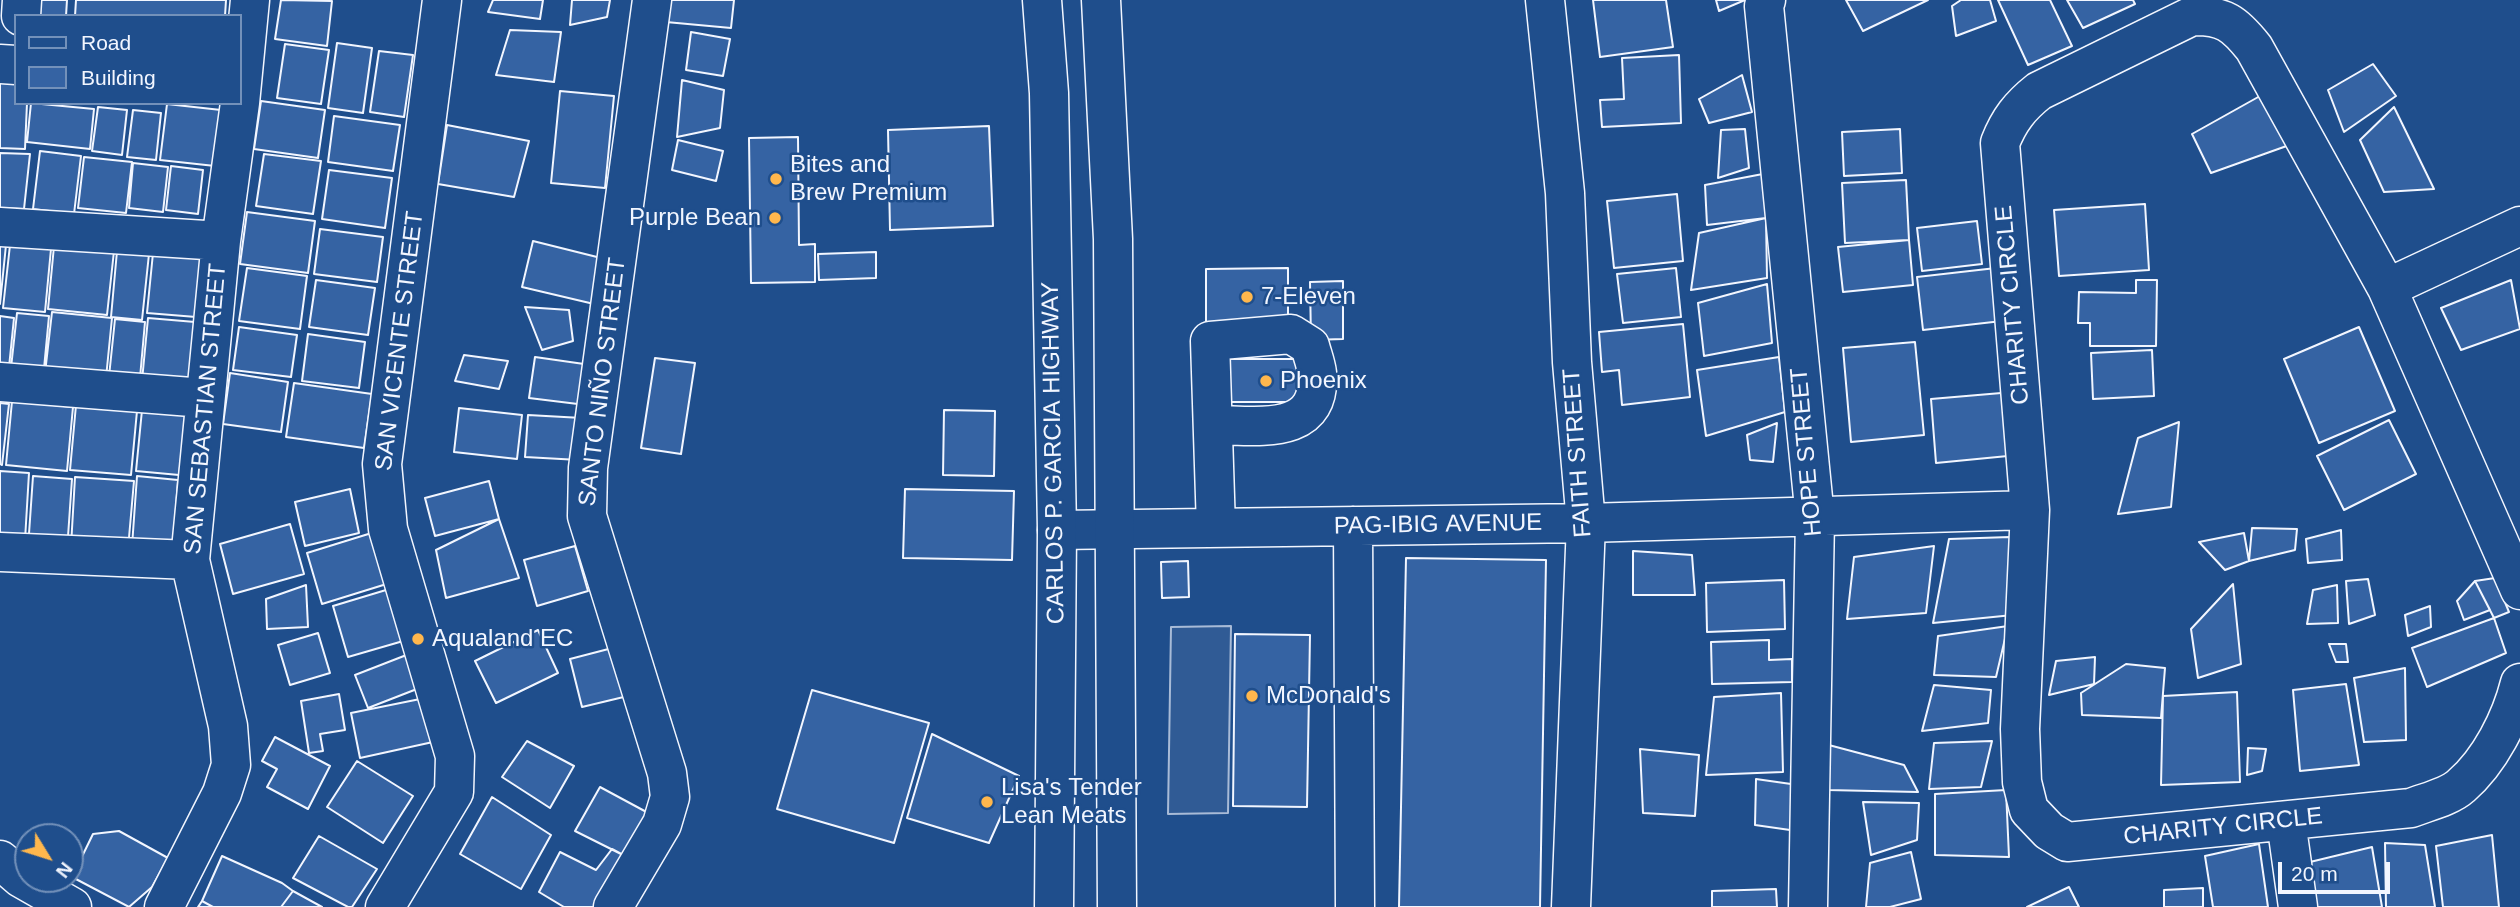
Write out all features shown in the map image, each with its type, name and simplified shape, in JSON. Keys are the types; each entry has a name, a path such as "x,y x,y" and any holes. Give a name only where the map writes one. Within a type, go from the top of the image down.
{"main road":[{"name":"SAN SEBASTIAN STREET","path":"242,77 250,0"},
{"name":"SAN VICENTE STREET","path":"385,907 454,792 456,756 388,530 382,464 442,0"},
{"name":"SANTO NIÑO STREET","path":"613,907 662,824 670,797 667,773 587,516 588,468 652,0"},
{"name":"CARLOS P. GARCIA HIGHWAY","path":"1042,0 1049,93 1057,530 1054,907"},
{"path":"1101,0 1113,239 1117,907"},
{"name":"FAITH STREET","path":"1545,0 1565,193 1572,362 1586,523 1572,907"},
{"name":"HOPE STREET","path":"1766,0 1764,6 1815,518 1808,907"},
{"name":"CHARITY CIRCLE","path":"2520,590 2387,288 2254,48 2241,31 2220,17 2192,16 2039,91 2021,105 2007,125 2000,143 2029,510 2020,729 2022,782 2029,810 2049,831 2067,842 2411,808 2460,788 2491,751 2516,699 2520,683"},
{"path":"1049,93 1107,85"},
{"name":"SAN SEBASTIAN STREET","path":"164,907 222,793 231,765 228,726 190,560 204,398 239,105"},
{"path":"2387,288 2520,226"},
{"path":"0,227 221,241"},
{"path":"0,382 204,398"},
{"path":"1213,425 1216,528"},
{"name":"PAG-IBIG AVENUE","path":"1057,530 1586,523 2029,510"},
{"path":"1353,526 1355,907"},
{"path":"1,560 190,560"},
{"path":"2286,821 2298,907"},
{"path":"0,860 21,878 72,907"}],"shaded area":[{"path":"1231,626 1228,813 1168,814 1171,627"}],"building":[{"path":"33,0 67,0 66,14 32,14"},
{"path":"76,0 226,0 225,14 75,14"},
{"path":"281,0 332,1 327,46 275,39"},
{"path":"493,0 543,0 540,19 488,12"},
{"path":"572,0 610,0 607,17 570,25"},
{"path":"669,0 734,0 731,28 666,22"},
{"path":"1593,0 1666,0 1673,47 1600,57"},
{"path":"1716,0 1745,0 1719,11"},
{"path":"1846,0 1928,0 1863,31"},
{"path":"1961,0 1990,0 1996,21 1956,36 1952,6"},
{"path":"1998,0 2050,0 2072,46 2028,65"},
{"path":"2067,0 2133,0 2135,4 2083,28"},
{"path":"510,30 561,32 554,82 496,75"},
{"path":"691,32 730,39 723,76 686,70"},
{"path":"337,43 372,48 363,113 328,108"},
{"path":"285,44 329,50 321,104 277,98"},
{"path":"379,51 413,55 404,117 370,112"},
{"path":"1679,55 1681,123 1602,127 1600,100 1624,99 1622,58"},
{"path":"2373,64 2396,96 2344,132 2328,90"},
{"path":"1742,75 1752,112 1709,123 1699,99"},
{"path":"682,80 724,90 720,128 677,137"},
{"path":"0,82 14,83 14,105 27,105 25,149 0,148"},
{"path":"560,91 614,96 605,188 551,183"},
{"path":"2260,96 2295,143 2211,173 2192,134"},
{"path":"261,101 325,110 318,158 254,149"},
{"path":"31,105 94,109 90,149 27,142"},
{"path":"167,105 221,110 215,166 160,160"},
{"path":"98,107 127,110 122,155 92,151"},
{"path":"2394,107 2434,189 2384,192 2360,140"},
{"path":"133,110 161,113 156,160 127,157"},
{"path":"334,116 400,125 393,171 328,162"},
{"path":"447,125 529,141 514,197 438,184"},
{"path":"989,126 993,226 890,230 888,130"},
{"path":"1745,129 1749,168 1718,178 1721,130"},
{"path":"1900,129 1902,173 1844,176 1842,132"},
{"path":"798,137 799,245 815,244 815,282 751,283 749,138"},
{"path":"678,140 723,151 716,181 672,170"},
{"path":"40,151 81,156 74,214 33,209"},
{"path":"0,153 30,154 24,209 0,208"},
{"path":"264,154 321,161 313,214 256,206"},
{"path":"84,157 132,162 126,213 78,208"},
{"path":"133,163 168,167 163,212 129,208"},
{"path":"171,166 203,170 198,214 166,210"},
{"path":"329,170 392,178 385,228 322,219"},
{"path":"1768,173 1766,218 1707,225 1705,185"},
{"path":"1906,180 1909,240 1845,243 1842,183"},
{"path":"1677,194 1683,261 1614,268 1607,201"},
{"path":"2145,204 2149,270 2059,276 2054,210"},
{"path":"247,212 315,221 308,273 240,264"},
{"path":"1766,218 1767,278 1691,290 1699,233"},
{"path":"1977,221 1982,264 1922,271 1917,228"},
{"path":"320,229 383,237 377,282 314,274"},
{"path":"1909,240 1913,285 1843,292 1838,247"},
{"path":"533,241 605,259 594,304 522,287"},
{"path":"0,245 6,245 0,304"},
{"path":"10,245 51,249 45,312 3,308"},
{"path":"54,246 114,251 107,315 48,309"},
{"path":"117,251 149,254 142,320 111,317"},
{"path":"876,252 876,278 819,280 818,254"},
{"path":"153,253 202,258 196,317 147,313"},
{"path":"247,268 307,276 300,329 239,321"},
{"path":"1288,268 1288,323 1206,323 1206,269"},
{"path":"1676,268 1681,317 1623,323 1617,274"},
{"path":"1996,268 2002,321 1923,330 1917,277"},
{"path":"316,280 375,288 368,335 309,327"},
{"path":"2136,280 2157,280 2156,346 2090,346 2090,323 2078,323 2079,292 2136,293"},
{"path":"2511,280 2520,329 2461,350 2441,308"},
{"path":"1343,281 1343,339 1311,340 1310,282"},
{"path":"1767,284 1772,343 1704,356 1698,303"},
{"path":"525,307 569,310 573,341 542,350"},
{"path":"52,312 112,318 105,388 44,382"},
{"path":"17,313 49,316 43,379 10,377"},
{"path":"0,316 14,318 8,377 0,377"},
{"path":"148,318 195,322 187,395 141,391"},
{"path":"115,319 145,322 139,389 108,386"},
{"path":"1683,324 1690,397 1622,405 1619,370 1602,372 1599,332"},
{"path":"239,327 297,335 291,377 233,370"},
{"path":"2359,327 2395,411 2319,443 2284,359"},
{"path":"308,334 365,342 359,388 302,381"},
{"path":"1915,342 1924,435 1851,442 1843,348"},
{"path":"2152,350 2154,396 2093,399 2091,353"},
{"path":"464,355 508,361 499,389 455,381"},
{"path":"535,357 591,365 586,405 529,398"},
{"path":"1779,357 1785,412 1706,436 1697,370"},
{"path":"655,358 695,363 681,454 641,448"},
{"name":"Phoenix","path":"1222,359 1309,359 1309,402 1222,402"},
{"path":"230,373 288,382 281,432 223,424"},
{"path":"294,383 372,394 364,448 286,437"},
{"path":"2013,392 2018,455 1936,463 1931,399"},
{"path":"12,401 73,407 67,471 6,465"},
{"path":"0,403 9,404 2,465 0,464"},
{"path":"76,405 137,411 131,475 70,470"},
{"path":"459,408 522,415 517,459 454,452"},
{"path":"142,410 186,414 179,475 136,471"},
{"path":"944,410 995,411 994,476 943,475"},
{"path":"528,415 582,418 579,460 525,457"},
{"path":"2389,420 2416,474 2344,510 2317,456"},
{"path":"2179,422 2171,507 2118,514 2138,438"},
{"path":"1777,423 1773,462 1750,460 1747,435"},
{"path":"0,471 29,473 25,540 0,539"},
{"path":"33,476 72,479 67,551 28,548"},
{"path":"137,476 178,480 173,548 132,546"},
{"path":"75,477 134,481 128,549 71,546"},
{"path":"489,481 499,519 435,536 425,498"},
{"path":"350,489 359,533 305,546 295,502"},
{"path":"905,489 1014,491 1012,560 903,558"},
{"path":"499,519 519,578 446,598 436,550"},
{"path":"290,524 304,574 233,594 220,544"},
{"path":"2252,528 2297,529 2295,550 2249,561"},
{"path":"2341,530 2342,560 2308,563 2306,539"},
{"path":"378,531 393,582 322,604 307,553"},
{"path":"2244,533 2249,561 2225,570 2199,542"},
{"path":"2010,537 2013,615 1933,623 1949,539"},
{"path":"575,546 588,591 537,606 524,560"},
{"path":"1934,546 1926,613 1847,619 1854,557"},
{"path":"1633,551 1692,555 1695,595 1633,595"},
{"path":"1406,558 1546,560 1540,907 1399,907"},
{"path":"1188,561 1189,597 1162,598 1161,562"},
{"path":"2495,578 2509,612 2494,618 2475,581"},
{"path":"2368,579 2375,615 2349,624 2346,581"},
{"path":"1784,580 1785,629 1707,632 1706,583"},
{"path":"2475,581 2490,610 2464,620 2457,601"},
{"path":"2233,584 2241,664 2198,678 2191,629"},
{"path":"306,585 308,627 267,629 266,599"},
{"path":"2337,585 2338,623 2307,624 2313,590"},
{"path":"386,590 417,637 348,657 333,606"},
{"path":"2430,606 2431,627 2408,636 2405,615"},
{"path":"2494,618 2506,653 2427,687 2412,648"},
{"path":"2008,626 1996,677 1934,675 1938,636"},
{"path":"538,630 558,673 496,703 475,661"},
{"path":"318,633 330,673 290,685 278,645"},
{"path":"1235,634 1310,635 1307,807 1233,806"},
{"path":"1769,640 1769,660 1792,659 1792,682 1712,684 1711,642"},
{"path":"2329,644 2346,644 2348,662 2336,662"},
{"path":"620,646 632,695 582,707 570,659"},
{"path":"409,654 422,687 368,708 355,675"},
{"path":"2095,657 2094,684 2049,695 2056,661"},
{"path":"2126,664 2165,668 2161,718 2082,715 2081,693"},
{"path":"2405,668 2406,740 2364,742 2354,678"},
{"path":"2346,684 2359,765 2300,771 2293,690"},
{"path":"1934,685 1991,690 1988,723 1922,731"},
{"path":"812,690 929,723 894,843 777,809"},
{"path":"2237,692 2240,782 2161,785 2163,696"},
{"path":"1781,693 1783,772 1706,775 1714,697"},
{"path":"339,694 345,730 320,734 323,751 309,753 301,701"},
{"path":"425,698 433,742 360,758 351,713"},
{"path":"932,734 1019,776 989,843 907,818"},
{"path":"275,737 330,766 308,809 267,787 277,769 262,761"},
{"path":"527,741 574,766 550,808 502,777"},
{"path":"1992,741 1981,787 1929,789 1934,743"},
{"path":"1825,744 1904,765 1918,792 1827,790"},
{"path":"2248,748 2266,749 2262,771 2247,775"},
{"path":"1640,749 1699,755 1695,816 1643,813"},
{"path":"357,761 413,796 383,843 327,807"},
{"path":"1756,779 1798,785 1797,831 1755,825"},
{"path":"600,787 652,815 627,857 575,831"},
{"path":"2006,790 2009,857 1935,855 1935,794"},
{"path":"492,797 551,835 521,889 460,854"},
{"path":"1863,802 1919,803 1917,840 1871,855"},
{"path":"119,831 168,858 152,887 129,907 84,883 84,852 93,834"},
{"path":"2492,835 2499,907 2443,907 2436,846"},
{"path":"319,836 377,869 352,907 293,878"},
{"path":"2385,843 2425,845 2435,907 2386,907"},
{"path":"2259,844 2268,907 2213,907 2205,856"},
{"path":"2372,847 2382,907 2317,907 2310,862"},
{"path":"612,849 627,857 596,907 564,907 539,892 560,852 596,870"},
{"path":"1911,852 1921,899 1890,907 1866,907 1870,863"},
{"path":"222,856 282,883 293,891 281,907 213,907 202,901"},
{"path":"2069,887 2079,907 2027,907"},
{"path":"2203,888 2203,907 2164,907 2164,890"},
{"path":"1776,889 1777,907 1712,907 1712,891"},
{"path":"293,891 322,907 281,907"},
{"path":"202,901 213,907 198,907"}],"place":[{"name":"Bites and Brew Premium","path":"776,179"},
{"name":"Purple Bean","path":"775,218"},
{"name":"7-Eleven","path":"1247,297"},
{"name":"Phoenix","path":"1266,381"},
{"name":"Aqualand EC","path":"418,639"},
{"name":"McDonald's","path":"1252,696"},
{"name":"Lisa's Tender Lean Meats","path":"987,802"}]}
